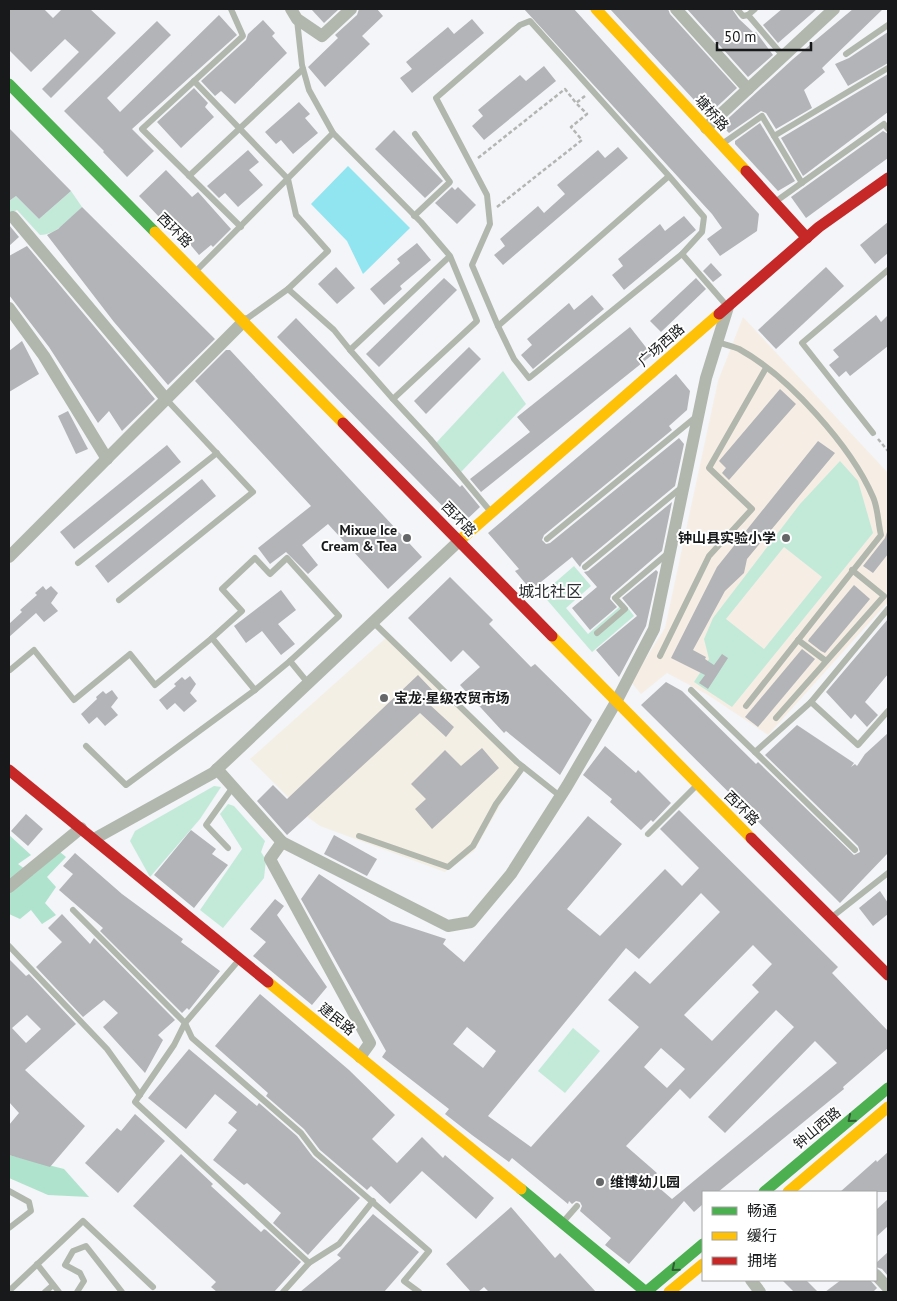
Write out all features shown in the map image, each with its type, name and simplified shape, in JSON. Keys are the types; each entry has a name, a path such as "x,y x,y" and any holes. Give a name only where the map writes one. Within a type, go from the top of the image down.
{"street":[{"path":"294,14 322,36 351,9"},
{"name":"塘桥路","path":"596,9 807,238"},
{"path":"676,9 748,89"},
{"path":"706,128 834,9"},
{"name":"西环路","path":"9,84 196,272 697,785 888,975"},
{"name":"广场西路","path":"459,541 807,238 888,178"},
{"path":"13,216 166,399"},
{"path":"217,769 282,842 448,926 471,922 510,874 560,796 616,702 654,629 698,415 728,307"},
{"path":"9,308 44,356 107,459"},
{"path":"9,557 244,321"},
{"path":"94,839 217,769 459,541"},
{"name":"建民路","path":"9,770 646,1292"},
{"path":"9,887 81,828"},
{"path":"282,842 270,859 370,1043 360,1057"},
{"name":"钟山西路","path":"765,1191 888,1088"},
{"path":"792,1191 888,1107"},
{"path":"646,1292 702,1245"},
{"path":"669,1292 702,1265"},
{"path":"877,1276 888,1288"},
{"path":"752,1281 760,1292"}],"lane":[{"path":"231,9 243,36 142,129 241,227"},
{"path":"737,9 743,16 748,15 755,9"},
{"path":"294,14 302,69 309,90 333,133 450,256 477,320 393,399"},
{"path":"748,15 784,56"},
{"path":"530,21 704,217 702,232 682,254 529,378 514,359 472,265 490,224 487,195 470,164 436,98 520,25 530,21"},
{"path":"846,54 888,25"},
{"path":"774,136 888,68"},
{"path":"190,176 302,69"},
{"path":"194,81 288,179 296,215 328,251 288,289 244,321"},
{"path":"721,145 762,116 802,183"},
{"path":"774,203 887,125"},
{"path":"196,272 333,133"},
{"path":"414,216 450,182 415,134"},
{"path":"498,326 669,176"},
{"path":"682,254 728,307"},
{"path":"350,350 450,256"},
{"path":"873,433 802,343 888,270"},
{"path":"288,289 334,330 492,513"},
{"path":"717,342 738,349 766,368 809,407 856,465 874,499 881,534 746,706"},
{"path":"660,656 709,556 752,509 709,468 766,368"},
{"path":"119,600 253,492 166,399"},
{"path":"548,539 698,415"},
{"path":"78,563 217,453"},
{"path":"585,567 684,485"},
{"path":"597,633 625,609 615,598 670,552"},
{"path":"10,670 34,650 74,700 130,654 156,685 242,611 222,588 255,558 270,574 287,558 339,616 255,690 126,785 86,746"},
{"path":"776,718 884,596 852,570"},
{"path":"755,752 810,702 888,609"},
{"path":"373,622 524,767 560,796"},
{"path":"212,638 255,690"},
{"path":"798,640 826,661"},
{"path":"290,661 308,683"},
{"path":"691,690 855,850"},
{"path":"810,702 858,744 888,711"},
{"path":"359,836 448,867 473,846 496,804 524,767"},
{"path":"648,834 697,785"},
{"path":"228,848 206,825 233,787"},
{"path":"832,918 888,873"},
{"path":"73,910 185,1023 192,1038 301,1133 316,1153 429,1251 404,1281 419,1292"},
{"path":"9,946 107,1049 140,1096"},
{"path":"240,959 185,1023 174,1045 135,1102 309,1263"},
{"path":"9,1191 29,1202 30,1211 9,1228"},
{"path":"283,1292 309,1263 339,1244 373,1201"},
{"path":"562,1223 578,1206"},
{"path":"9,1291 83,1221 152,1287"},
{"path":"78,1292 84,1281 80,1273 65,1265 73,1252 86,1246 122,1292"},
{"path":"37,1264 59,1292"},
{"path":"45,1292 53,1285"}],"path":[{"path":"470,164 565,90 587,114 572,127 582,140 489,214"},
{"path":"576,103 592,90"},
{"path":"873,433 888,451"}],"shaded area":[{"name":"钟山县实验小学","path":"743,317 888,473 888,602 768,735 708,695 667,673 641,694 631,682 665,628 718,381"},
{"name":"宝龙·星级农贸市场","path":"387,637 522,767 474,851 445,872 320,826 309,818 250,759"}],"green space":[{"path":"71,191 82,207 63,225 52,232 40,235 17,210 9,214 9,201 16,196 39,219"},
{"path":"503,371 526,404 461,472 436,443"},
{"path":"840,461 858,481 873,533 732,707 694,682 709,659 704,639 713,618 800,504","holes":["784,547 822,577 764,649 726,619"]},
{"path":"574,566 591,586 566,608 588,634 624,603 634,616 592,652 542,594"},
{"path":"214,786 221,787 200,819 150,877 130,841 135,831"},
{"path":"228,804 234,806 265,841 261,852 266,860 264,878 223,928 200,910 242,849 220,814"},
{"path":"9,835 31,855 18,864 33,875 60,852 66,857 47,877 56,887 45,903 56,915 42,924 31,910 20,919 9,914"},
{"path":"573,1028 600,1051 565,1093 538,1071"},
{"path":"9,1155 64,1169 89,1197 48,1195 9,1178"}],"water":[{"path":"348,166 410,228 363,274 347,241 311,204"}],"building":[{"path":"9,9 44,9 53,18 62,9 90,9 116,33 51,98 42,89 79,52 65,39 31,72 9,50"},
{"path":"311,9 339,9 324,23"},
{"path":"359,9 377,9 383,16 362,36 370,44 325,87 308,67 338,38 335,35 357,15"},
{"path":"524,9 574,9 759,214 757,231 720,256 707,239 722,228 712,214"},
{"path":"610,9 668,9 670,14 737,88 708,115"},
{"path":"687,9 732,9 739,19 754,33 756,32 773,55 748,77"},
{"path":"782,9 817,9 778,43 763,25"},
{"path":"853,9 883,9 822,68 825,72 804,90 812,108 776,129 766,113 761,111 729,133 721,125 793,59"},
{"path":"219,15 237,35 132,129 154,151 127,177 64,111 157,21 171,35 107,98 120,112"},
{"path":"472,19 484,33 412,93 400,78 412,69 406,62 448,27 454,34"},
{"path":"263,20 275,33 272,36 287,53 235,104 221,91 215,96 201,81 246,40 248,34"},
{"path":"888,32 888,63 848,86 835,64 849,58"},
{"path":"544,66 556,81 484,140 472,126 483,116 478,110 520,75 526,81"},
{"path":"888,74 888,112 803,176 781,138"},
{"path":"194,88 208,103 205,107 214,117 181,148 157,122"},
{"path":"299,102 310,114 305,118 318,133 293,154 281,140 276,144 265,132"},
{"path":"760,123 795,181 778,191 735,144 735,141"},
{"path":"9,128 71,191 39,219 16,196 9,201"},
{"path":"394,130 443,181 425,198 375,149"},
{"path":"883,131 888,134 888,158 806,218 791,197"},
{"path":"618,147 628,158 503,265 494,255 505,246 500,239 538,206 544,213 565,194 557,185 598,150 605,158"},
{"path":"248,150 259,162 249,170 263,185 238,207 225,193 219,198 207,186"},
{"path":"166,170 192,197 198,192 231,229 213,247 211,245 199,255 167,217 163,221 139,196"},
{"path":"452,187 455,190 458,187 476,205 457,224 435,203"},
{"path":"82,207 215,339 168,385 114,322 47,235 58,229"},
{"path":"684,216 696,230 624,290 612,275 623,266 618,259 660,224 665,231"},
{"path":"888,222 888,253 875,264 860,245"},
{"path":"9,225 19,237 9,246"},
{"path":"417,243 431,260 400,286 402,289 384,305 370,289 400,263 397,259"},
{"path":"27,246 155,399 122,431 109,411 98,423 49,347 9,295 9,256"},
{"path":"711,263 722,275 713,282 703,271"},
{"path":"336,267 355,288 337,304 318,284"},
{"path":"826,267 844,286 776,349 758,330"},
{"path":"444,278 457,290 379,367 366,354"},
{"path":"696,278 706,289 661,332 650,321"},
{"path":"592,295 604,309 533,369 521,355 532,345 527,339 569,303 574,310"},
{"path":"876,315 881,322 888,315 888,346 850,376 846,371 839,377 829,365 839,357 833,350"},
{"path":"296,318 460,487 462,485 480,507 461,525 277,337"},
{"path":"630,327 652,355 481,492 470,479 530,432 517,417"},
{"path":"22,341 39,374 9,392 9,351"},
{"path":"469,347 481,359 426,414 414,401"},
{"path":"226,350 230,350 422,557 388,589 328,524 302,545 318,565 308,574 286,552 270,564 258,548 311,506 195,381"},
{"path":"676,374 690,391 687,410 669,426 672,430 544,535 542,540 546,544 550,543 679,438 684,444 675,486 582,563 580,567 572,557 531,590 515,571 519,569 488,533"},
{"path":"780,389 796,404 729,480 722,473 726,468 719,461"},
{"path":"68,411 88,449 76,454 58,416"},
{"path":"818,441 835,453 747,559 744,573 725,591 693,650 706,657 705,659 714,665 722,654 728,658 708,689 699,683 705,675 671,658 717,567"},
{"path":"167,445 181,462 74,549 60,532"},
{"path":"202,479 216,496 108,583 95,566"},
{"path":"672,502 662,551 611,595 610,599 617,607 590,630 572,608 597,587 584,572 588,571"},
{"path":"888,529 888,554 873,573 863,566 885,538"},
{"path":"656,570 658,572 646,626 619,677 596,650 637,616 622,598"},
{"path":"450,577 493,620 489,624 531,667 535,664 592,720 560,775 506,731 504,733 460,685 480,667 463,650 451,662 408,618"},
{"path":"854,585 870,599 825,653 808,641"},
{"path":"43,586 46,590 51,586 58,593 51,603 58,611 44,622 36,613 9,637 9,624 22,612 20,610 37,595 35,593"},
{"path":"281,590 296,610 278,624 295,644 281,655 262,631 246,643 234,626"},
{"path":"888,619 888,674 865,702 878,715 867,727 855,714 851,719 826,692"},
{"path":"802,649 815,659 758,727 745,717"},
{"path":"418,675 438,696 429,704 454,727 446,737 420,713 287,835 257,801 273,785 287,799"},
{"path":"190,676 196,684 190,693 197,701 184,712 175,703 167,710 159,700 176,686 174,684 182,677 185,680"},
{"path":"666,682 682,691 756,764 758,762 854,855 860,852 858,846 765,755 797,725 854,763 851,767 855,764 857,766 865,754 888,733 888,853 840,903 641,705"},
{"path":"112,690 118,698 111,707 118,715 105,726 97,717 89,724 81,714 103,691 106,694"},
{"path":"605,746 636,773 638,770 671,803 653,822 651,820 641,830 610,802 612,799 583,775"},
{"path":"482,748 499,768 432,829 415,809 426,799 411,784 445,750 461,766"},
{"path":"679,810 838,967 832,973 888,1031 888,1048 843,1087 844,1089 719,1191 702,1191 702,1205 694,1212 684,1201 629,1264 605,1245 611,1238 580,1211 582,1206 580,1202 576,1201 572,1204 569,1201 568,1204 512,1158 509,1162 472,1135 445,1114 449,1109 382,1057 386,1051 301,899 319,874 391,921 446,939 443,944 464,962 588,816 622,844 567,909 600,936 665,869 682,886 699,868 660,829","holes":["701,893 720,912 650,984 635,971 608,1000 639,1027 531,1147 488,1116 626,948 639,959","753,945 772,964 752,985 759,992 712,1041 684,1015","776,1010 794,1027 708,1117 725,1133 815,1041 837,1063 672,1199 650,1180 657,1173 626,1146 680,1089 690,1099","467,1027 496,1051 483,1068 453,1044","661,1048 685,1069 667,1088 644,1067"]},
{"path":"26,814 43,829 28,846 11,831"},
{"path":"191,830 216,849 212,854 228,865 194,908 154,875"},
{"path":"334,835 377,859 367,876 324,854"},
{"path":"75,853 122,894 183,939 181,942 220,971 189,1010 187,1008 182,1013 100,931 103,928 59,890 73,874 63,866"},
{"path":"880,891 888,903 888,914 873,926 859,908"},
{"path":"275,899 284,906 277,915 327,987 312,1005 253,956 266,942 250,929"},
{"path":"62,914 90,944 94,938 175,1020 158,1035 163,1040 145,1073 103,1027 118,1013 104,1000 83,1017 36,967 62,942 48,928"},
{"path":"9,959 26,976 29,974 76,1024 25,1070 85,1126 50,1167 9,1155 9,1125 19,1113 9,1102","holes":["27,1015 41,1029 26,1043 12,1028"]},
{"path":"260,994 349,1070 395,1115 372,1139 397,1163 422,1137 443,1158 445,1155 494,1198 476,1219 422,1171 390,1204 371,1186 367,1190 320,1150 304,1129 266,1096 268,1093 215,1046"},
{"path":"189,1049 257,1106 259,1103 297,1136 313,1157 360,1198 308,1255 273,1223 281,1213 247,1183 244,1185 213,1160 237,1130 228,1123 237,1112 215,1094 186,1129 148,1098"},
{"path":"135,1114 165,1141 118,1193 85,1163 117,1128 121,1131"},
{"path":"888,1152 888,1192 841,1191 876,1160 877,1162"},
{"path":"181,1154 213,1184 211,1186 261,1232 264,1229 266,1230 301,1262 274,1292 217,1292 211,1287 216,1282 133,1206"},
{"path":"888,1199 888,1226 877,1236 877,1209"},
{"path":"511,1207 555,1258 560,1253 596,1292 489,1292 484,1287 478,1292 471,1292 446,1264"},
{"path":"373,1214 419,1252 384,1292 300,1292 341,1258 337,1255"},
{"path":"888,1252 888,1276 882,1269 877,1267 877,1262"},
{"path":"783,1281 807,1281 818,1292 794,1292"},
{"path":"840,1281 871,1281 877,1288 873,1292 825,1292"}],"traffic: fast":[{"path":"9,84 155,232"},
{"path":"765,1191 888,1088"},
{"path":"521,1189 646,1292"},
{"path":"646,1292 702,1245"}],"traffic: slow":[{"path":"596,9 746,171"},
{"path":"155,232 343,423"},
{"path":"459,541 719,314"},
{"path":"552,636 751,838"},
{"path":"268,982 521,1189"},
{"path":"789,1191 888,1107"},
{"path":"669,1292 702,1265"}],"traffic: jam":[{"path":"746,171 807,238"},
{"path":"719,314 819,227 888,178"},
{"path":"343,423 552,636"},
{"path":"9,770 268,982"},
{"path":"751,838 888,975"}],"place":[{"name":"Mixue Ice Cream & Tea","path":"407,538"},
{"name":"钟山县实验小学","path":"786,538"},
{"name":"宝龙·星级农贸市场","path":"384,698"},
{"name":"维博幼儿园","path":"600,1182"}],"district":[{"name":"城北社区","path":"550,591"}]}
